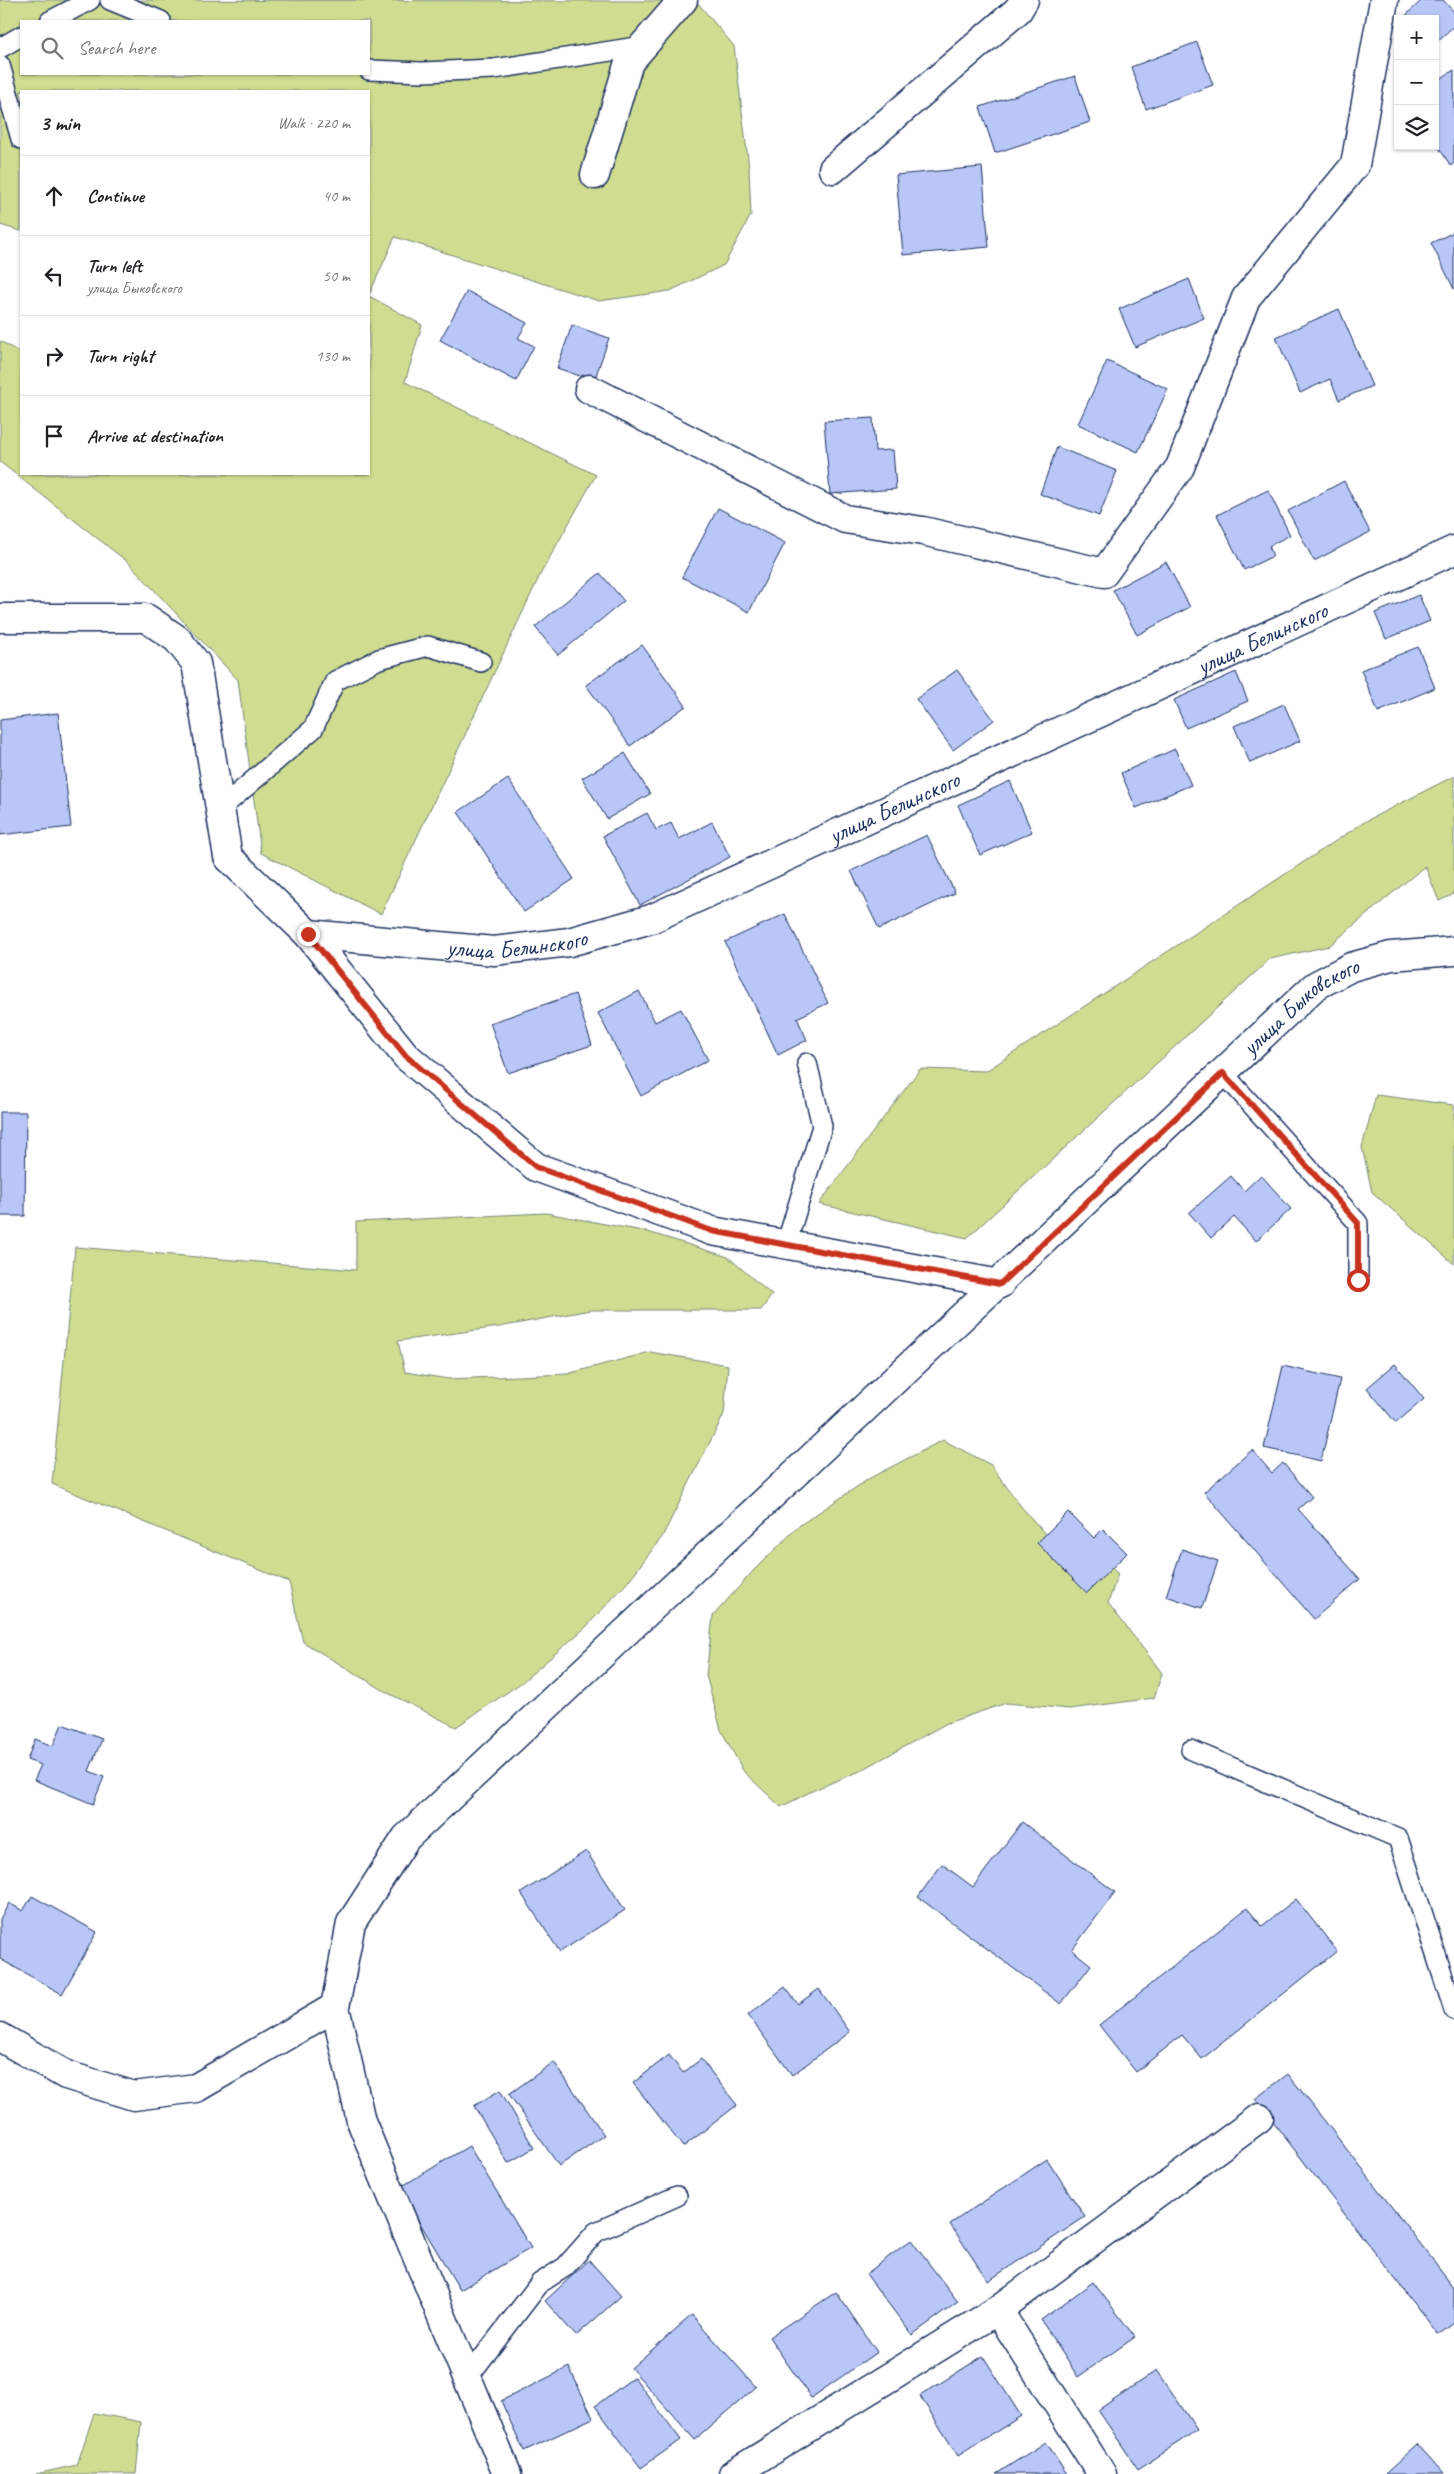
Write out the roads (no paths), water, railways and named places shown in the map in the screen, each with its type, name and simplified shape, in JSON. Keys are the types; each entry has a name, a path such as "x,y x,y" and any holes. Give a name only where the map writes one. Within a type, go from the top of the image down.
{"street":[{"path":"596,175 629,62 682,0"},
{"path":"833,169 1018,10 1024,0"},
{"path":"589,389 845,519 923,531 1104,573 1180,467 1246,298 1355,165 1384,0"},
{"name":"улица Белинского","path":"308,934 494,951 570,942 652,919 1454,550"},
{"path":"0,618 146,618 177,639 196,663 228,857 308,934 406,1056 536,1167 712,1231 1000,1284"},
{"name":"улица Быковского","path":"335,2007 351,1922 406,1838 1000,1284 1315,986 1344,971 1391,956 1454,952"},
{"path":"0,2037 66,2075 134,2096 196,2088 335,2007 361,2121 507,2474"},
{"path":"733,2474 998,2310 1259,2118"},
{"path":"998,2310 1102,2474"}],"lane":[{"path":"52,20 90,0"},
{"path":"110,0 159,20"},
{"path":"0,48 20,37"},
{"path":"370,70 422,72 494,69 643,46"},
{"path":"0,64 20,135"},
{"path":"220,809 313,729 335,681 379,659 428,646 481,662"},
{"path":"786,1245 822,1126 807,1063"},
{"path":"1223,1073 1358,1223 1358,1280"},
{"path":"1191,1750 1398,1838 1454,2010"},
{"path":"468,2377 540,2283 565,2267 596,2232 677,2196"}]}
